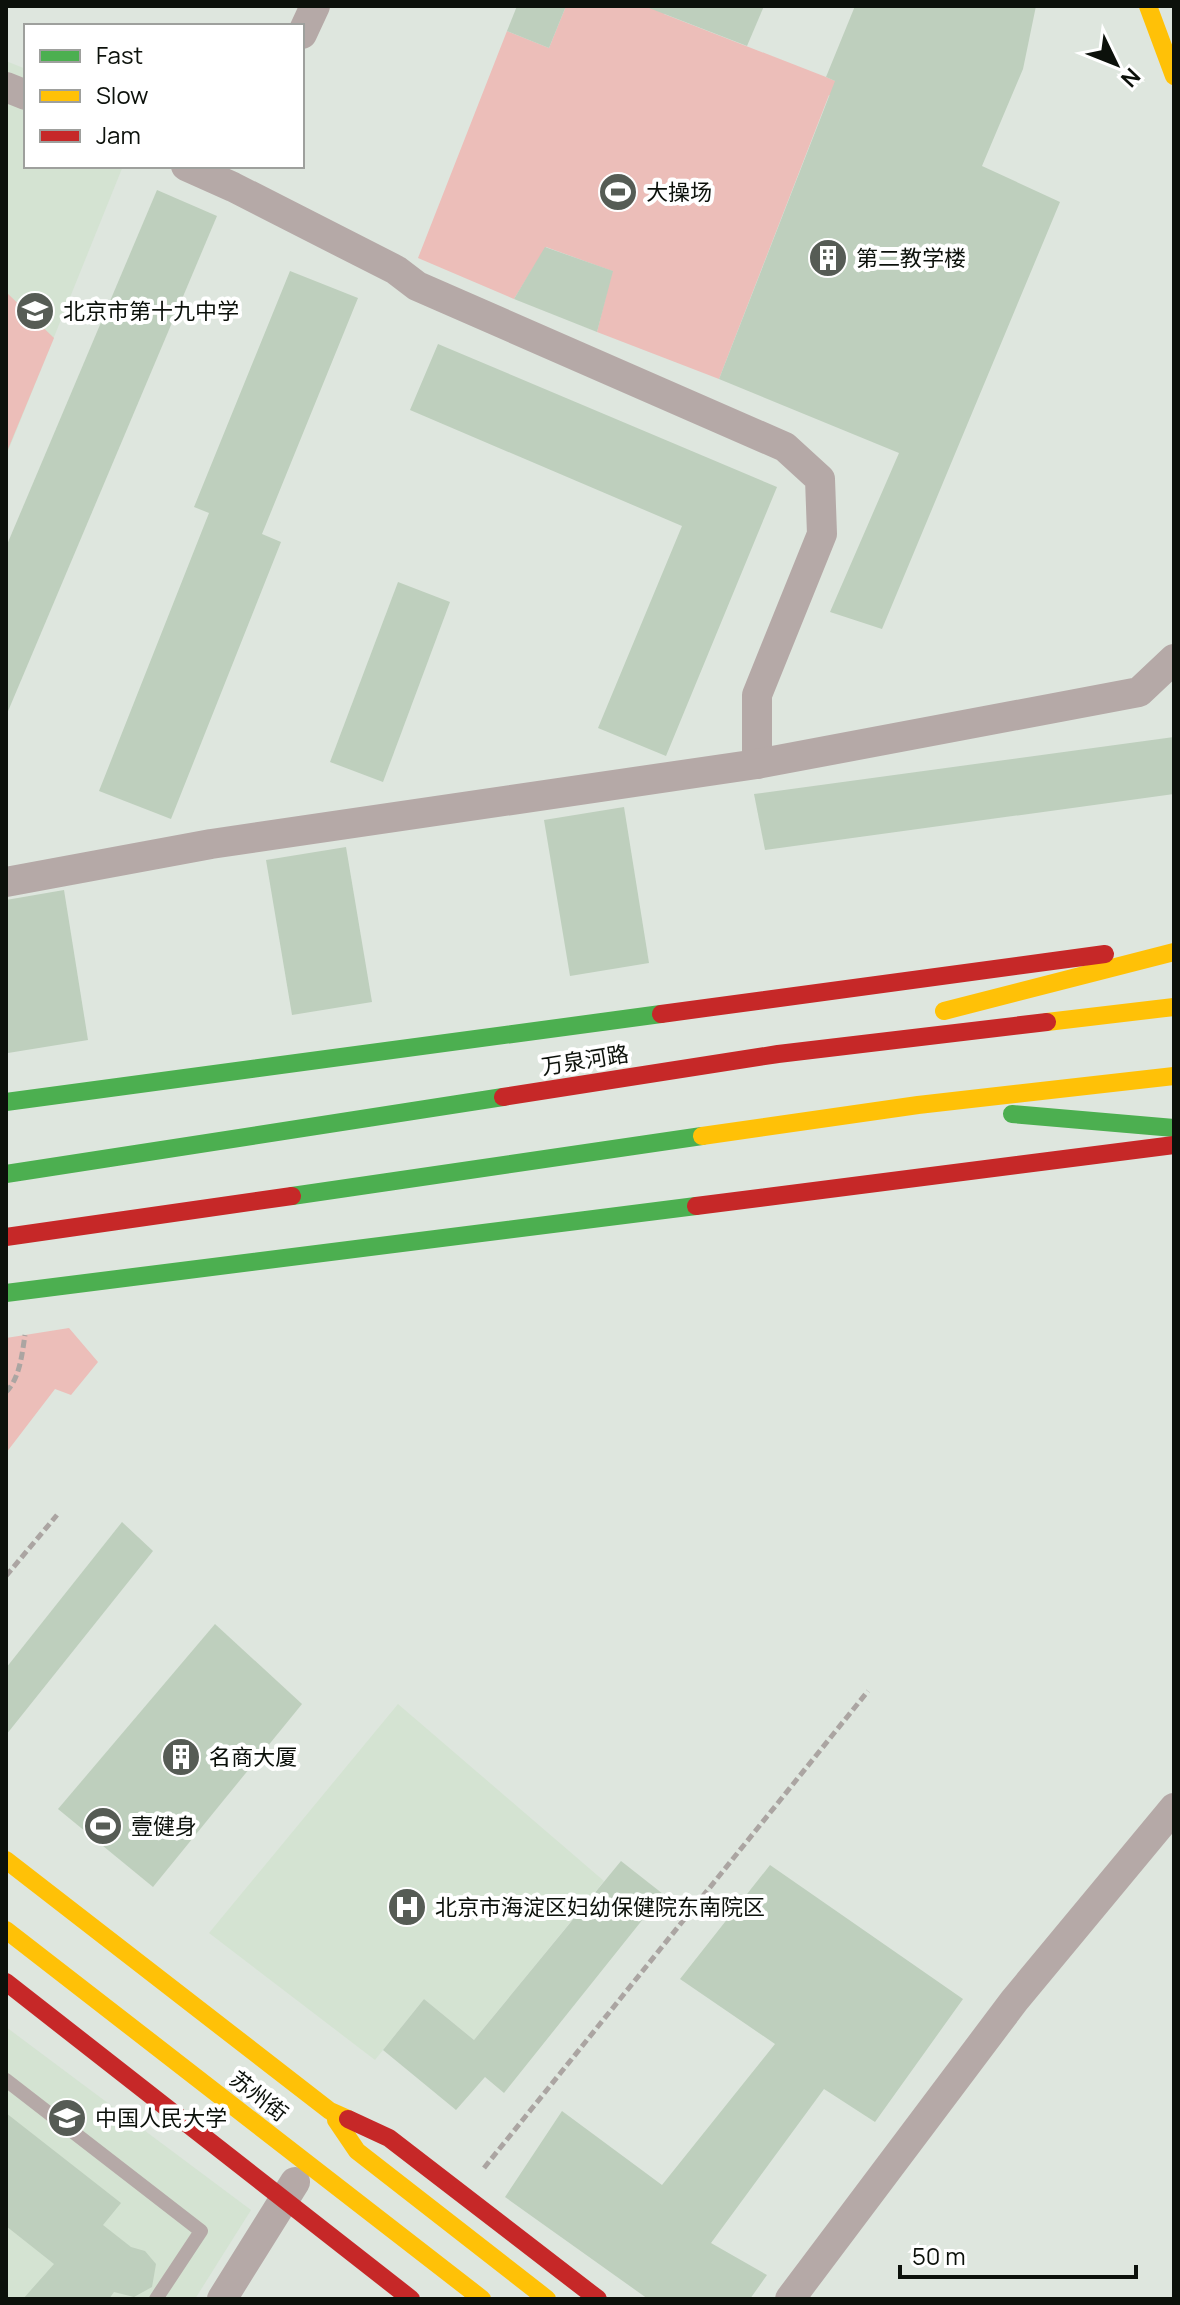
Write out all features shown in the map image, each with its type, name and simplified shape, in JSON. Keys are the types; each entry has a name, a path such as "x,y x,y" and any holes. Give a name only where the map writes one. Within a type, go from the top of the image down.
{"main road":[{"path":"1148,6 1174,76"},
{"name":"万泉河路","path":"6,1102 1174,946"},
{"path":"778,1054 1174,952"},
{"name":"万泉河路","path":"6,1174 778,1054 1174,1007"},
{"path":"6,1237 918,1105 1174,1076"},
{"path":"918,1105 1174,1128"},
{"path":"6,1293 1174,1145"},
{"name":"苏州街","path":"6,1860 330,2111 389,2138 598,2299"},
{"name":"苏州街","path":"6,1930 482,2299"},
{"path":"6,1982 411,2299"},
{"name":"苏州街","path":"330,2111 357,2151 547,2299"}],"street":[{"path":"304,30 315,6"},
{"path":"1166,6 1174,7"},
{"path":"196,168 238,176 396,270 417,286 785,447 820,479 822,534 757,695 757,764"},
{"path":"6,882 211,844 757,764 1139,692 1174,659"},
{"path":"790,2299 1014,2001 1174,1808"},
{"path":"222,2299 307,2164"}],"lane":[{"path":"6,2080 201,2231 156,2299"}],"path":[{"path":"6,1392 21,1363 25,1335"},
{"path":"6,1576 57,1515"},
{"path":"462,2195 868,1691"}],"shaded area":[{"name":"大操场","path":"566,6 667,6 664,14 826,77 959,134 829,95 719,379 597,332 612,271 546,247 514,299 418,258 507,31 549,48"},
{"name":"北京市第十九中学","path":"6,61 24,68 24,168 122,168 6,456"},
{"path":"6,292 54,338 6,454"},
{"path":"69,1328 98,1362 71,1395 55,1389 6,1453 6,1338"},
{"name":"北京市海淀区妇幼保健院东南院区","path":"398,1704 604,1881 474,2040 424,1999 375,2060 209,1933"},
{"name":"中国人民大学","path":"6,2027 251,2210 195,2299 6,2299"}],"building":[{"path":"517,6 566,6 549,48 507,31"},
{"path":"649,6 764,6 747,46"},
{"path":"855,6 1036,6 1023,69 982,166 1060,202 882,629 830,612 899,453 719,379 835,81 826,77"},
{"path":"157,190 217,216 6,716 6,547"},
{"path":"545,247 613,271 597,332 514,299"},
{"path":"290,271 358,298 262,534 281,542 171,819 99,791 209,513 194,507"},
{"path":"438,344 777,487 666,756 598,728 682,526 410,410"},
{"path":"398,582 450,602 383,782 330,762"},
{"path":"1174,737 1174,794 765,850 754,794"},
{"path":"624,807 649,963 570,976 544,820"},
{"path":"346,847 372,1002 292,1015 266,860"},
{"path":"64,890 88,1040 8,1053 6,900"},
{"path":"122,1522 153,1551 6,1735 6,1668"},
{"name":"名商大厦","path":"215,1624 302,1704 153,1887 58,1809"},
{"path":"621,1861 663,1894 504,2093 485,2077 456,2110 383,2050 424,1999 474,2040"},
{"path":"770,1865 963,1999 875,2122 824,2089 711,2243 767,2275 750,2299 648,2299 505,2197 562,2111 662,2185 775,2044 680,1979"},
{"path":"6,2113 121,2203 103,2225 131,2247 145,2251 156,2264 152,2287 134,2297 114,2292 109,2299 23,2299 54,2264 6,2226"}],"traffic: fast":[{"path":"6,1102 661,1014"},
{"path":"6,1174 503,1097"},
{"path":"1012,1114 1174,1128"},
{"path":"292,1196 702,1136"},
{"path":"6,1293 696,1206"}],"traffic: slow":[{"path":"1148,6 1174,76"},
{"path":"944,1011 1174,952"},
{"path":"1047,1022 1174,1007"},
{"path":"702,1136 918,1105 1174,1076"},
{"path":"6,1860 330,2111 348,2119"},
{"path":"6,1930 482,2299"},
{"path":"336,2120 357,2151 547,2299"}],"traffic: jam":[{"path":"661,1014 1105,954"},
{"path":"503,1097 778,1054 1047,1022"},
{"path":"696,1206 1174,1145"},
{"path":"6,1237 292,1196"},
{"path":"6,1982 411,2299"},
{"path":"348,2119 389,2138 598,2299"}],"place":[{"name":"大操场","path":"618,192"},
{"name":"第二教学楼","path":"828,258"},
{"name":"北京市第十九中学","path":"35,311"},
{"name":"名商大厦","path":"181,1757"},
{"name":"壹健身","path":"103,1826"},
{"name":"北京市海淀区妇幼保健院东南院区","path":"407,1907"},
{"name":"中国人民大学","path":"67,2118"}]}
